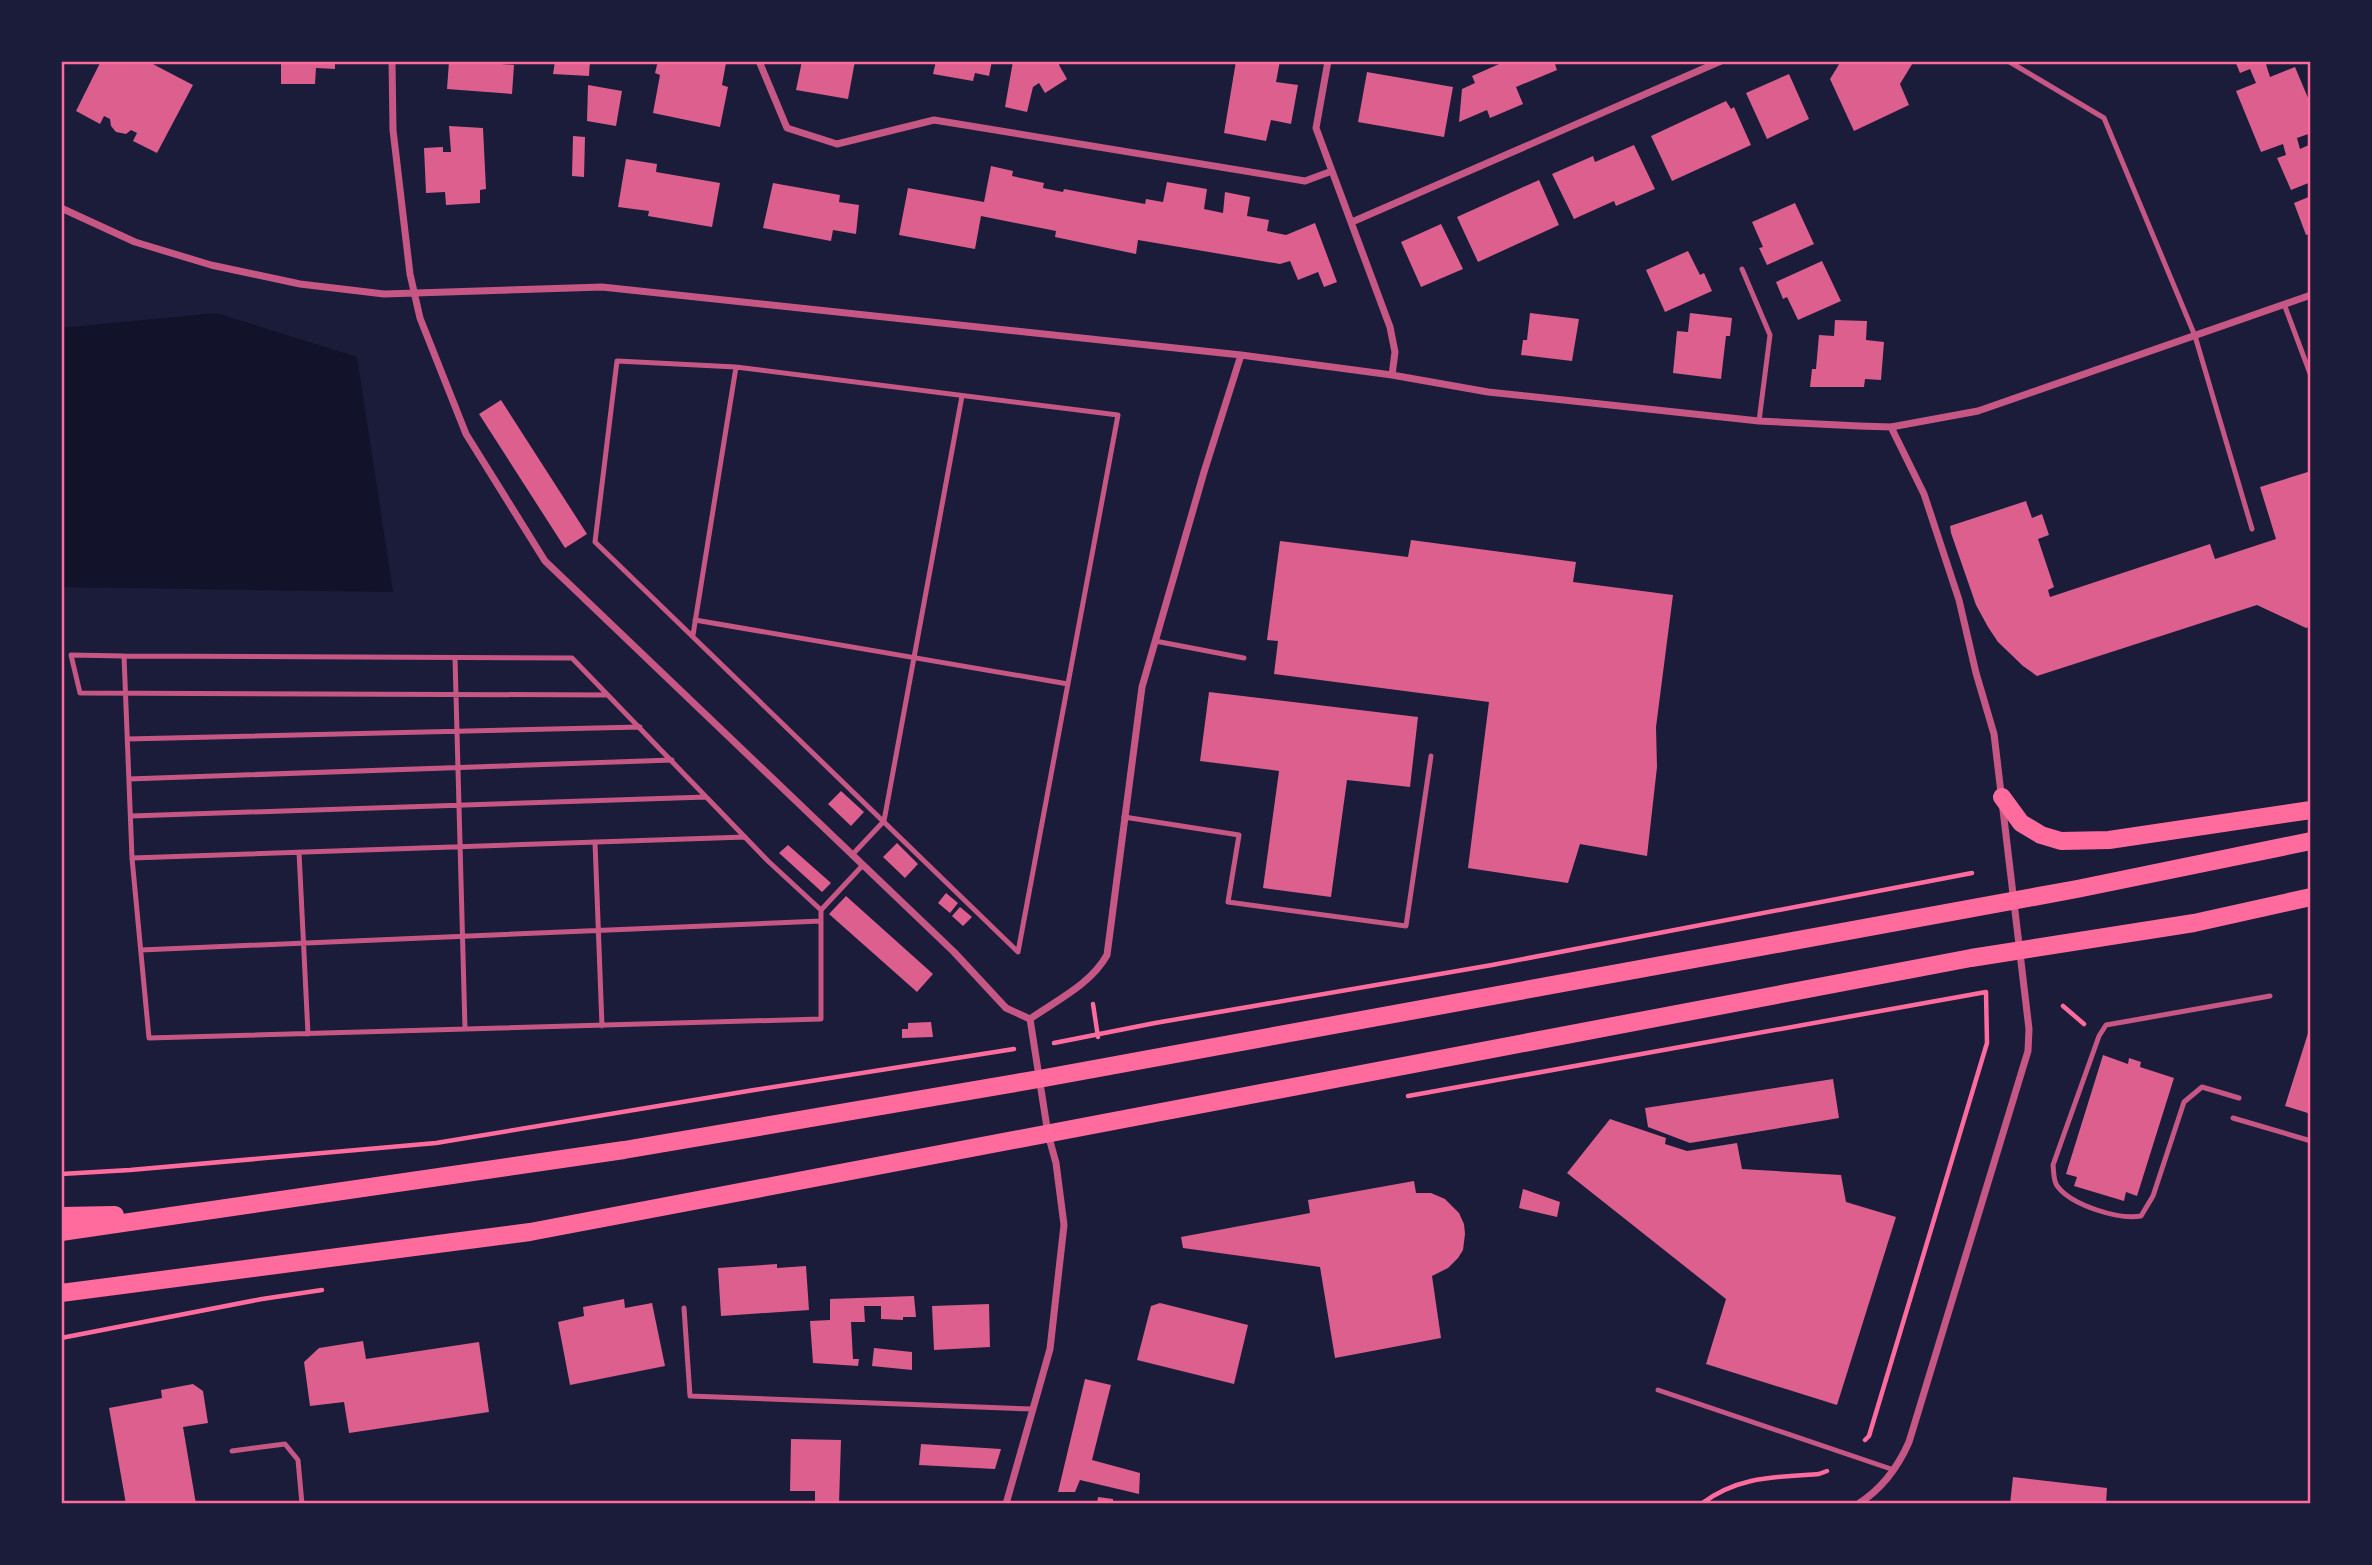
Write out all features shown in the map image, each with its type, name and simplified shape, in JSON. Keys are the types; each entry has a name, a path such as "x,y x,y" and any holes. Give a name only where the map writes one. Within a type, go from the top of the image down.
{"main road":[{"path":"2002,797 2021,823 2041,835 2061,841 2109,840 2311,810"},
{"path":"61,1232 624,1150 1039,1079 2014,901 2311,841"},
{"path":"61,1293 530,1231 1970,958 2194,923 2311,898"},
{"path":"61,1216 182,1213"},
{"path":"61,1301 112,1287"}],"street":[{"path":"392,61 393,130 410,274 426,335 466,434 545,561 954,952 1006,1008 1030,1019"},
{"path":"759,61 787,128 837,144 934,120 1304,181 1332,171"},
{"path":"1328,61 1316,128 1391,327 1395,352 1392,375"},
{"path":"1352,222 1721,61"},
{"path":"61,208 135,243 211,265 300,284 414,295 446,291 602,287 1241,355 1392,375 1488,392 1759,421 1891,427 1978,411 2311,295"},
{"path":"1030,1019 1088,979 1107,954 1142,687 1241,355"},
{"path":"1858,1504 1874,1493 1894,1470 1909,1441 2028,1051 2029,1029 1994,734 1959,600 1924,494 1891,427"},
{"path":"1006,1504 1050,1349 1064,1225 1056,1163 1048,1134 1030,1019"}],"lane":[{"path":"2008,61 2104,118 2195,336 2252,529"},
{"path":"1742,269 1770,335 1759,421"},
{"path":"2284,304 2311,376"},
{"path":"617,361 736,367 1118,415 1018,952 595,542 617,361"},
{"path":"693,635 736,367"},
{"path":"852,855 884,821 962,396"},
{"path":"695,621 1068,684"},
{"path":"1155,640 1244,658"},
{"path":"608,695 80,693 71,655 572,658 672,760 706,797 821,910"},
{"path":"124,656 132,858 149,1038 821,1019 821,910 863,865"},
{"path":"455,657 465,1029"},
{"path":"127,739 640,727"},
{"path":"1124,817 1239,835 1228,902 1406,926 1431,756"},
{"path":"129,779 672,760"},
{"path":"131,816 706,797"},
{"path":"132,858 746,837"},
{"path":"595,842 602,1026"},
{"path":"299,852 308,1034"},
{"path":"141,950 821,921"},
{"path":"2239,1098 2202,1087 2184,1102 2153,1196 2141,1216 2128,1218 2073,1201 2055,1185 2053,1165 2099,1036 2106,1026 2270,996"},
{"path":"2233,1118 2311,1141"},
{"path":"684,1308 690,1396 1032,1409"},
{"path":"1658,1390 1852,1458 1894,1470"},
{"path":"232,1451 285,1444 298,1460 302,1504"}],"path":[{"path":"61,1174 436,1143 996,1051 1033,1048 1098,1034 1492,965 1972,873"},
{"path":"1395,1099 1986,992 1987,1043 1868,1436 1852,1458 1834,1468 1819,1474 1758,1479 1718,1491 1701,1504"}],"shaded area":[{"path":"216,313 357,357 393,592 61,587 61,328"}],"building":[{"path":"101,61 147,61 193,85 157,153 133,141 137,133 131,130 126,134 116,132 110,119 104,116 100,124 76,111"},
{"path":"281,61 335,61 335,69 316,68 315,84 281,84"},
{"path":"449,61 502,61 501,64 514,65 512,94 447,89"},
{"path":"555,61 590,61 589,76 553,74"},
{"path":"658,61 726,63 722,85 728,87 720,127 653,113 660,75 655,73"},
{"path":"802,61 855,61 848,99 796,90"},
{"path":"936,61 992,61 989,76 975,73 973,81 933,74"},
{"path":"1013,61 1059,61 1067,79 1045,93 1039,83 1033,87 1027,112 1005,107"},
{"path":"1236,61 1280,61 1276,82 1298,85 1291,124 1271,120 1266,141 1224,133"},
{"path":"1506,61 1554,61 1557,70 1516,87 1523,104 1490,118 1487,110 1459,122 1462,89 1475,83 1472,76"},
{"path":"1841,61 1914,61 1900,84 1909,105 1854,131 1830,79"},
{"path":"2235,61 2265,61 2270,77 2295,67 2311,105 2311,133 2297,138 2300,149 2311,144 2311,182 2291,190 2277,158 2286,155 2283,144 2261,152 2236,91 2256,83 2250,69 2240,73"},
{"path":"1367,72 1453,87 1444,137 1358,122"},
{"path":"1789,74 1809,119 1767,139 1746,93"},
{"path":"588,85 622,91 616,126 587,121"},
{"path":"1726,101 1731,109 1734,107 1751,145 1672,181 1651,136"},
{"path":"449,126 483,128 486,189 480,190 480,203 446,205 445,192 426,193 424,148 443,147 443,152 451,152"},
{"path":"573,136 585,137 584,177 572,176"},
{"path":"1634,145 1655,189 1616,206 1614,201 1574,219 1552,174 1593,156 1595,162"},
{"path":"626,159 657,164 656,172 720,183 712,227 648,216 649,211 618,207"},
{"path":"991,166 1013,171 1012,176 1044,183 1043,188 1063,192 1064,189 1145,204 1146,199 1163,202 1167,182 1207,189 1204,209 1223,213 1225,192 1250,197 1247,216 1269,220 1267,231 1286,235 1315,223 1337,282 1324,287 1318,272 1298,280 1290,261 1280,264 1138,240 1136,254 1055,237 1056,231 981,216 975,249 899,235 908,188 984,202"},
{"path":"1539,180 1559,225 1478,262 1457,217"},
{"path":"773,183 840,195 839,202 859,205 856,234 833,230 831,241 763,228"},
{"path":"2311,196 2311,233 2306,235 2294,203"},
{"path":"1795,203 1814,244 1767,265 1759,248 1763,247 1752,222"},
{"path":"1441,224 1463,269 1421,287 1401,242"},
{"path":"1688,251 1700,275 1704,273 1712,291 1665,312 1646,270"},
{"path":"1822,261 1841,301 1798,320 1787,297 1783,299 1776,282"},
{"path":"1530,313 1579,319 1572,361 1521,355 1523,340 1527,340"},
{"path":"1690,313 1732,318 1730,336 1726,336 1721,379 1673,373 1677,331 1688,332"},
{"path":"1835,320 1867,321 1866,340 1884,342 1881,380 1865,379 1864,387 1810,387 1812,369 1816,369 1819,335 1834,336"},
{"path":"501,400 587,534 565,548 479,414"},
{"path":"2311,471 2311,626 2306,628 2257,605 2037,676 1998,642 1988,627 1976,605 1951,533 1950,526 2026,501 2032,518 2042,514 2049,535 2038,539 2054,587 2048,590 2050,597 2210,544 2215,559 2276,539 2260,487"},
{"path":"1411,540 1576,562 1573,582 1673,595 1656,727 1657,767 1647,856 1580,844 1568,883 1468,868 1489,702 1274,674 1278,641 1267,640 1280,541 1408,557"},
{"path":"1209,692 1418,717 1410,787 1347,780 1331,897 1263,888 1279,771 1200,761"},
{"path":"841,791 864,812 851,826 828,804"},
{"path":"897,843 918,864 905,878 883,857"},
{"path":"788,845 831,883 822,892 779,853"},
{"path":"946,893 958,903 950,913 938,903"},
{"path":"846,896 933,974 917,992 829,914"},
{"path":"960,907 972,917 963,926 952,916"},
{"path":"931,1022 933,1037 902,1038 902,1029 908,1029 908,1023"},
{"path":"2311,1027 2311,1114 2285,1106"},
{"path":"2103,1055 2128,1064 2129,1058 2141,1062 2140,1067 2174,1078 2137,1196 2126,1192 2124,1201 2074,1186 2077,1177 2066,1174"},
{"path":"1833,1079 1839,1118 1690,1143 1648,1127 1645,1108"},
{"path":"1610,1119 1666,1138 1665,1144 1687,1151 1737,1143 1742,1169 1841,1175 1846,1202 1896,1217 1837,1405 1706,1364 1726,1299 1567,1173"},
{"path":"1414,1181 1416,1193 1431,1193 1445,1199 1459,1213 1464,1224 1463,1250 1448,1268 1432,1276 1441,1338 1335,1358 1320,1267 1183,1248 1181,1237 1310,1213 1308,1200"},
{"path":"1523,1189 1560,1202 1557,1217 1519,1208"},
{"path":"777,1264 777,1268 806,1266 809,1310 721,1316 718,1268"},
{"path":"914,1296 916,1317 903,1317 903,1320 881,1319 881,1306 864,1306 865,1322 851,1322 853,1359 859,1359 858,1366 813,1363 810,1321 830,1320 830,1299"},
{"path":"624,1299 625,1308 652,1303 665,1366 570,1385 558,1322 584,1316 583,1307"},
{"path":"1160,1303 1248,1325 1234,1384 1137,1360 1151,1306"},
{"path":"989,1304 990,1347 934,1350 932,1306"},
{"path":"363,1341 366,1359 479,1342 489,1412 349,1433 344,1402 310,1406 304,1362 319,1348"},
{"path":"874,1348 912,1352 912,1370 872,1366"},
{"path":"1085,1379 1111,1385 1092,1460 1140,1473 1139,1494 1080,1480 1075,1492 1058,1492"},
{"path":"193,1384 203,1391 208,1423 183,1427 196,1504 126,1504 109,1408 162,1398 161,1390"},
{"path":"791,1439 841,1440 839,1504 815,1504 815,1491 790,1491"},
{"path":"921,1444 1001,1449 995,1469 919,1465"},
{"path":"2013,1477 2107,1488 2106,1504 2010,1504"},
{"path":"1098,1497 1113,1499 1113,1504 1097,1504"}]}
